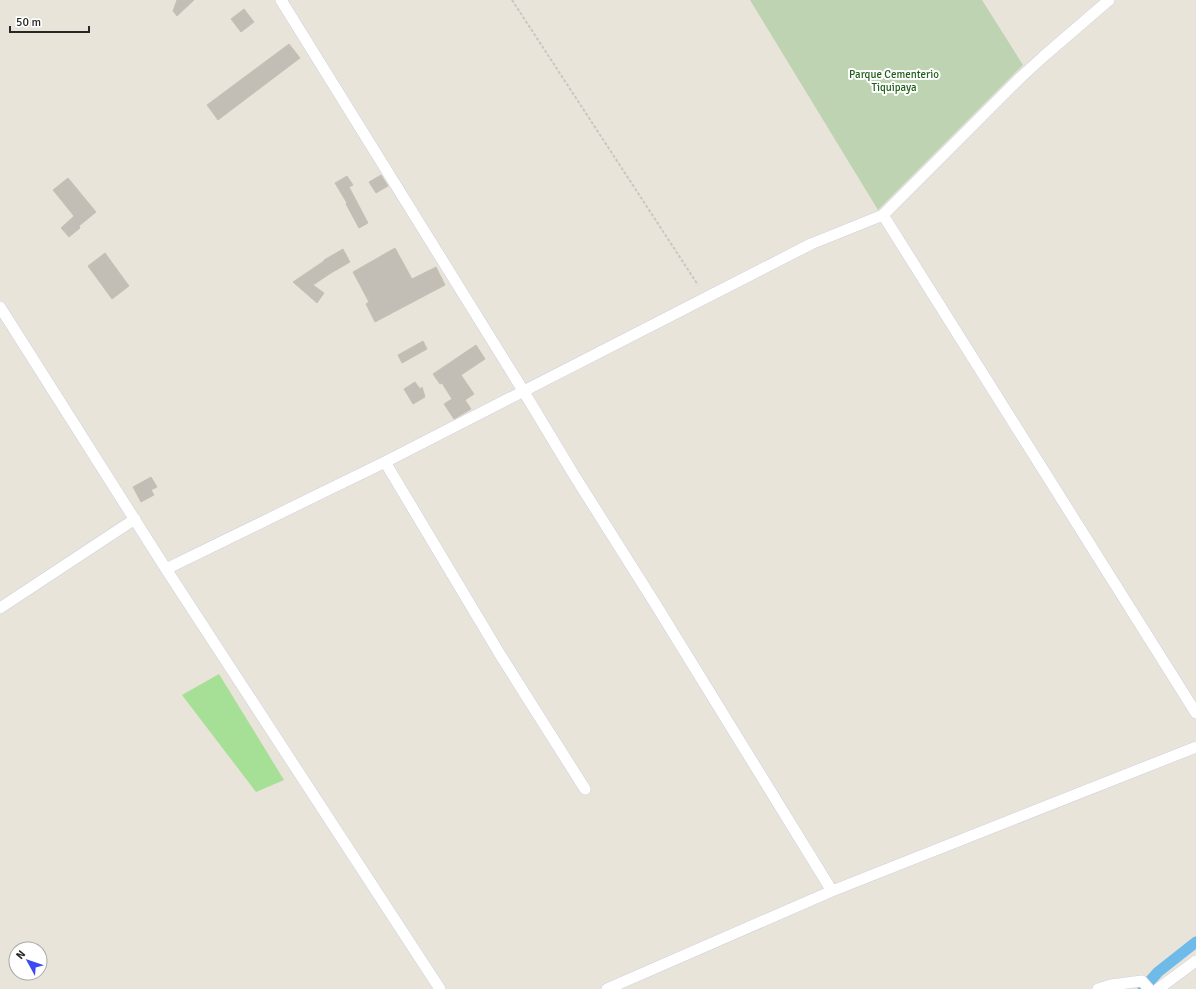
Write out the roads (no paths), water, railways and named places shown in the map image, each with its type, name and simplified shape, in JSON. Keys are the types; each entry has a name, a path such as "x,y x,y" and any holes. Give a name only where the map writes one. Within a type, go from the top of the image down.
{"street":[{"path":"281,0 832,891"},
{"path":"166,569 524,392 811,244 883,215 1020,78 1109,0"},
{"path":"883,215 1196,713"},
{"path":"0,307 166,569 440,989"},
{"path":"385,462 501,656 585,789"},
{"path":"0,608 135,518"},
{"path":"607,989 832,891 1196,747"},
{"path":"1158,989 1196,961"},
{"path":"1098,989 1111,985 1146,985"}],"waterway":[{"path":"1143,989 1158,972 1196,942"}],"park label":[{"name":"Parque Cementerio Tiquipaya","path":"894,80"}]}
